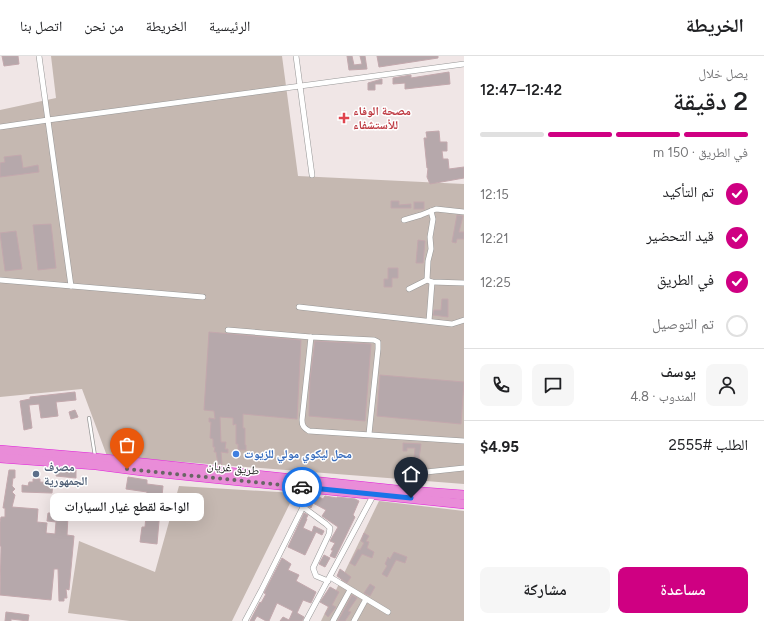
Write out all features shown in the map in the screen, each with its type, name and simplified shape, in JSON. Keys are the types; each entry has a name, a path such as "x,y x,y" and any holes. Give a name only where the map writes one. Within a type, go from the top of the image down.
{"highway":[{"name":"طريق غريان","path":"0,450 95,462 464,495"},
{"name":"طريق غريان","path":"0,458 95,462 142,471 464,504"}],"street":[{"path":"39,56 71,286"},
{"path":"296,56 312,175"},
{"path":"0,127 464,64"},
{"path":"404,220 440,208 464,212"},
{"path":"429,321 428,261 431,249 430,237 433,219 431,211"},
{"path":"0,280 202,297"},
{"path":"409,290 429,281 464,283"},
{"path":"299,307 452,324 464,320"},
{"path":"228,330 311,337 374,340 378,342 369,434"},
{"path":"311,337 302,425 305,429 309,431 464,441"},
{"path":"426,472 464,468"},
{"path":"297,486 302,494 303,507 330,528 329,534 313,568 316,576 329,579 388,612"},
{"path":"245,621 303,507 312,492 317,488"},
{"path":"306,621 374,494"},
{"path":"333,621 350,590"},
{"path":"354,621 366,600"}],"lane":[{"path":"89,418 95,462"}],"shaded area":[{"path":"51,56 282,56 298,176 464,184 464,484 107,456 82,389 0,397 0,110 56,98"},
{"path":"179,486 295,493 232,621 130,621 68,613 79,541 155,572"},
{"path":"379,501 464,511 464,621 321,621"}],"building":[{"path":"2,56 18,56 19,64 4,66"},
{"path":"347,56 352,56 354,65 362,64 360,56 365,56 367,69 349,70"},
{"path":"377,56 438,56 438,58 379,67"},
{"path":"449,72 450,84 405,89 405,83 393,84 393,78 411,75 411,78"},
{"path":"382,79 382,84 375,84 375,90 368,90 368,83"},
{"path":"439,131 440,142 447,142 447,151 442,151 443,159 448,159 449,169 464,167 464,178 430,184 427,177 428,168 424,138 427,138 426,132"},
{"path":"21,155 23,168 38,165 39,172 0,177 0,163 5,162 4,157"},
{"path":"391,201 399,201 399,205 411,204 411,208 391,208"},
{"path":"414,202 424,202 424,209 414,209"},
{"path":"457,215 463,216 459,232 464,232 464,239 457,239 456,243 452,242"},
{"path":"51,224 56,268 38,270 33,225"},
{"path":"16,231 22,269 5,271 0,233"},
{"path":"418,240 425,241 423,263 416,263"},
{"path":"388,268 398,268 398,278 392,278 392,287 384,287 384,279 388,279"},
{"path":"442,299 448,299 448,317 433,315 434,310 441,310"},
{"path":"209,332 301,340 297,419 243,414 246,450 238,450 238,444 236,444 236,424 233,425 233,418 220,417 221,442 226,442 225,449 228,449 228,453 221,452 222,464 218,464 216,452 214,452 215,447 213,447 213,439 210,438 211,422 209,422 209,418 215,419 214,411 204,410"},
{"path":"315,341 371,344 365,421 309,416 310,379"},
{"path":"380,375 464,382 461,424 377,416"},
{"path":"75,392 76,400 56,402 58,416 41,418 39,404 29,405 32,428 24,430 20,401 30,399 30,397"},
{"path":"75,410 78,417 71,419 69,412"},
{"path":"403,443 421,444 419,459 414,458 415,448 407,448 407,451 403,451"},
{"path":"9,470 15,470 15,478 13,478 12,486 15,489 12,492 15,495 12,507 38,509 37,522 47,523 46,533 55,534 56,522 47,521 48,513 58,513 60,499 77,500 77,514 70,513 70,516 68,516 67,535 74,536 69,590 66,589 67,598 64,598 64,601 59,601 58,569 54,569 51,600 0,595 0,522 1,517 5,517 5,508 3,508"},
{"path":"57,470 76,470 76,478 56,476"},
{"path":"128,477 147,480 147,484 163,486 162,496 159,495 156,510 160,510 157,544 140,542 142,527 145,527 147,504 145,504 147,492 126,489"},
{"path":"33,479 40,479 40,482 53,483 52,493 22,492 22,485 28,486 29,482 33,482"},
{"path":"315,495 323,499 325,496 355,499 359,501 353,515 355,517 335,558 330,556 333,550 331,550 335,543 330,541 338,527 322,516 326,510 313,503 311,508 308,506"},
{"path":"304,513 308,515 303,528 312,532 314,526 324,531 322,535 316,532 305,555 288,547"},
{"path":"364,533 369,536 366,541 369,542 367,548 374,552 372,558 362,554 355,566 350,563 358,549 360,550 364,543 361,541"},
{"path":"394,552 407,557 405,563 396,560 387,577 382,574 387,566 385,564 388,557 390,559"},
{"path":"324,555 330,558 325,567 319,564"},
{"path":"282,558 291,564 288,570 299,575 296,581 316,592 311,603 303,600 297,613 304,617 302,621 280,621 283,617 289,620 293,611 277,603 269,621 257,616 254,621 250,621 266,594 264,593"},
{"path":"340,569 351,577 347,583 337,576"},
{"path":"370,584 375,587 370,596 364,593"},
{"path":"330,587 339,592 332,605 336,607 328,617 325,614 329,607 320,602"},
{"path":"352,595 357,598 348,611 351,612 345,621 338,621"},
{"path":"6,612 29,615 28,621 11,619 11,621 5,621"}],"way so far":[{"path":"127,469 302,487"}],"place":[{"name":"مصحة الوفاء للأستشفاء","path":"344,118"},
{"name":"محل ليكوي مولي للزيوت","path":"236,454"},
{"name":"الواحة لقطع غيار السيارات","path":"127,469"},
{"name":"مصرف الجمهورية","path":"36,474"}],"route":[{"path":"302,487 411,498"}]}
